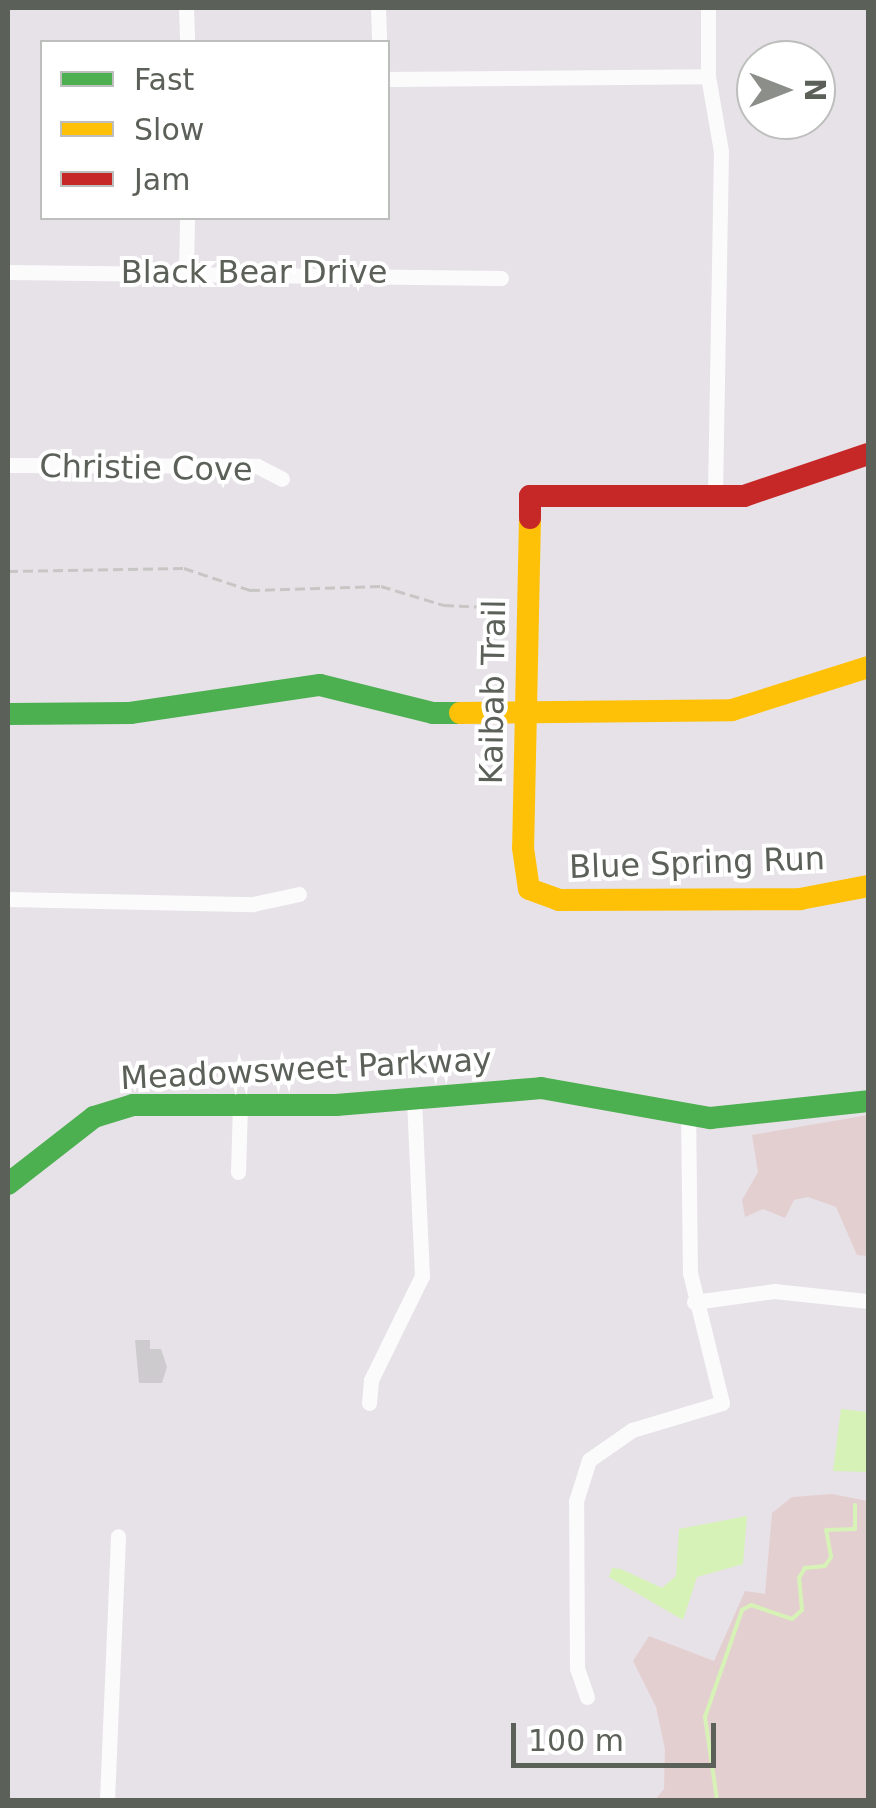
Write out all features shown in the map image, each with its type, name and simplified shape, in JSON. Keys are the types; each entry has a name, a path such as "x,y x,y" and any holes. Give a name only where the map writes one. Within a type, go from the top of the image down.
{"street":[{"path":"186,8 187,40"},
{"path":"378,8 378,40"},
{"path":"708,8 708,76 720,152 715,498 744,496 868,454"},
{"path":"390,79 708,76"},
{"path":"186,220 186,272"},
{"name":"Black Bear Drive","path":"8,272 501,278"},
{"name":"Christie Cove","path":"8,465 256,466 282,479"},
{"name":"Kaibab Trail","path":"529,890 524,712 530,496 715,498"},
{"path":"8,714 130,713 320,684 408,710 732,710 868,668"},
{"name":"Blue Spring Run","path":"529,890 559,900 782,899 868,886"},
{"path":"8,899 253,904 299,894"},
{"name":"Meadowsweet Parkway","path":"10,1177 94,1117 134,1104 240,1106 541,1088 623,1098 688,1116 751,1117 868,1101"},
{"path":"369,1404 371,1380 422,1276 414,1097"},
{"path":"238,1172 240,1106"},
{"path":"587,1696 577,1668 580,1482 589,1460 632,1430 722,1404 694,1302 688,1116"},
{"path":"694,1302 774,1290 868,1301"},
{"path":"107,1800 118,1536"}],"path":[{"path":"8,572 184,568 250,590 381,586 444,605 511,608"}],"shaded area":[{"path":"868,1115 868,1256 857,1255 836,1207 808,1197 794,1200 785,1218 763,1209 745,1217 742,1200 758,1172 752,1135"},
{"path":"841,1409 868,1412 866,1472 833,1471"},
{"path":"832,1494 868,1501 868,1800 655,1800 664,1789 665,1749 656,1707 633,1661 649,1636 714,1661 745,1591 765,1594 772,1513 792,1497"},
{"path":"747,1516 743,1564 697,1577 683,1620 609,1577 612,1568 621,1569 662,1588 676,1576 679,1529"}],"building":[{"path":"135,1340 150,1340 150,1349 161,1349 167,1367 162,1383 139,1383"}],"waterway":[{"path":"717,1800 705,1717 742,1610 751,1605 792,1619 802,1610 799,1578 805,1568 825,1566 831,1557 826,1530 855,1529 855,1505"}],"traffic: fast":[{"path":"8,714 130,713 320,685 433,713 460,713"},
{"path":"8,1184 94,1117 133,1105 336,1105 541,1088 710,1118 868,1101"}],"traffic: slow":[{"path":"530,518 523,848 529,889 559,900 800,899 868,886"},
{"path":"460,713 732,710 868,667"}],"traffic: jam":[{"path":"530,518 530,496 744,496 868,454"}]}
